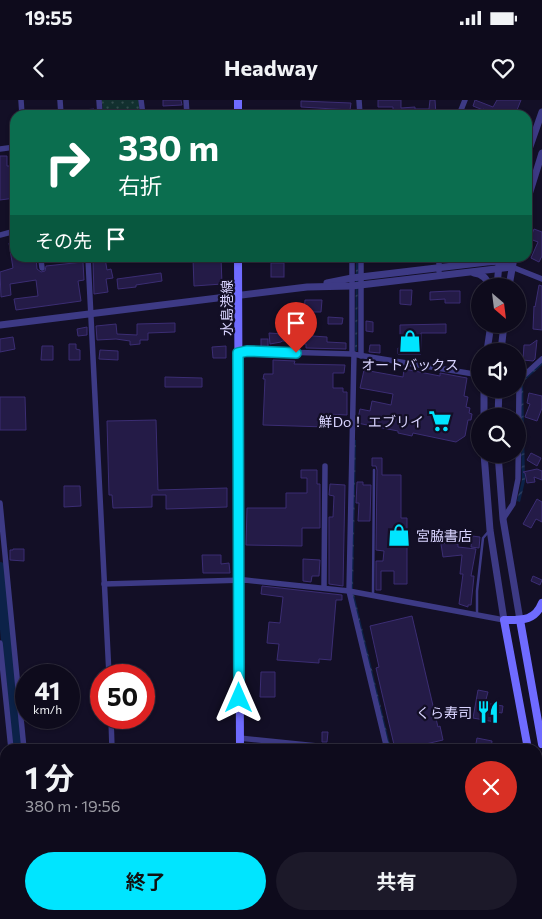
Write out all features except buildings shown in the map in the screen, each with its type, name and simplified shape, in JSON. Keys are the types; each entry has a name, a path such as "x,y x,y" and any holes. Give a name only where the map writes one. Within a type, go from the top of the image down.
{"main road":[{"name":"水島港線","path":"238,262 240,744"},
{"path":"527,744 504,620 520,620 532,616 539,611 542,603"},
{"path":"520,620 542,744"}],"street":[{"path":"532,141 542,112"},
{"path":"532,185 542,153"},
{"path":"41,262 42,268"},
{"path":"88,262 108,664"},
{"path":"353,262 357,282 361,356"},
{"path":"360,262 357,282 353,354 351,592 386,744"},
{"path":"439,262 439,272"},
{"path":"0,325 439,272 500,262 542,279"},
{"path":"469,272 500,262"},
{"path":"498,278 500,262"},
{"path":"510,278 513,262"},
{"path":"439,272 469,272 480,274 485,278"},
{"path":"488,333 489,337"},
{"path":"488,343 490,333"},
{"path":"238,353 251,351 353,354 471,374"},
{"path":"526,374 542,359"},
{"path":"503,519 513,504 518,479 519,398"},
{"path":"104,584 238,580 351,592 504,620 490,530 485,463"},
{"path":"499,463 503,519 520,620"},
{"path":"324,588 325,466"},
{"path":"0,503 2,553 23,744"},
{"path":"0,643 3,666 3,711 10,744"},
{"path":"3,666 14,665"},
{"path":"111,729 112,744"},
{"path":"239,738 298,744"}],"lane":[{"path":"373,597 374,470"},
{"path":"477,615 477,592 483,538 490,530"}],"green space":[{"path":"102,100 139,100 140,110 103,110"}],"water":[{"path":"356,262 358,262 357,351 355,351"},
{"path":"542,361 542,365 526,379 526,374"},
{"path":"520,398 523,398 524,408 520,408"},
{"path":"354,440 356,440 353,590 390,744 387,744 350,590"},
{"path":"521,463 525,463 525,481 520,502 517,501 522,480"}],"waterway":[{"path":"0,568 18,744"},
{"path":"0,606 14,744"}],"place":[{"name":"オートバックス","path":"410,341"},
{"name":"鮮Do！ エブリイ","path":"440,421"},
{"name":"宮脇書店","path":"399,535"},
{"name":"くら寿司","path":"488,712"}],"route":[{"path":"239,698 238,353 247,351 296,353"}]}
